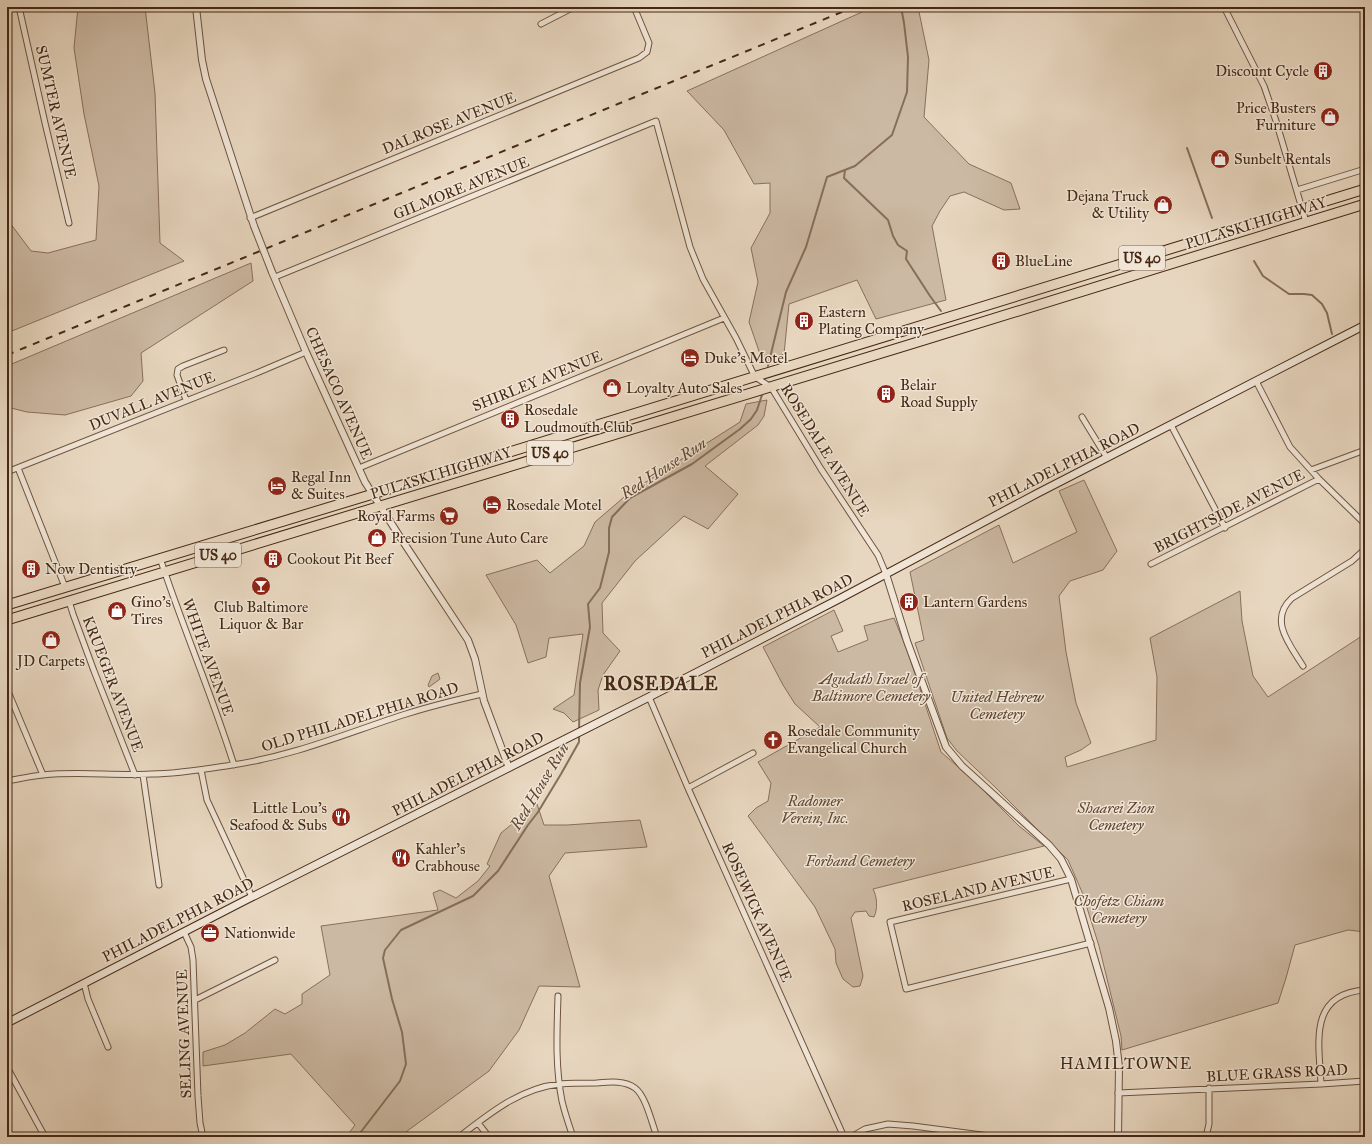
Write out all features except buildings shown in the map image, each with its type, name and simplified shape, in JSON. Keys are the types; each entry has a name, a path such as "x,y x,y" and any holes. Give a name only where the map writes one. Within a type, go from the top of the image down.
{"highway":[{"name":"PULASKI HIGHWAY","path":"7,605 1365,189"},
{"name":"PULASKI HIGHWAY","path":"7,620 1365,204"}],"main road":[{"name":"PHILADELPHIA ROAD","path":"7,1023 252,897 649,697 886,574 999,513 1365,325"}],"street":[{"name":"SUMTER AVENUE","path":"19,7 69,223"},
{"name":"CHESACO AVENUE","path":"196,7 202,60 206,79 250,218 306,352 359,468 380,506 468,640 475,659 482,694 509,768"},
{"path":"541,24 574,7"},
{"name":"DALROSE AVENUE","path":"250,218 630,62 645,54 648,50 649,44 634,7"},
{"path":"1224,7 1264,86 1276,120 1306,222"},
{"name":"GILMORE AVENUE","path":"274,274 656,121 690,247 703,279 724,318"},
{"path":"1297,190 1365,169"},
{"path":"724,318 736,338 755,377"},
{"name":"SHIRLEY AVENUE","path":"359,468 724,318"},
{"path":"186,400 177,375 178,369 224,350"},
{"name":"DUVALL AVENUE","path":"7,472 306,352"},
{"name":"ROSEDALE AVENUE","path":"755,377 771,386 821,469 878,555 886,574"},
{"path":"1256,382 1287,441 1319,479 1365,524"},
{"path":"1082,417 1107,458"},
{"path":"1171,425 1225,528"},
{"name":"BRIGHTSIDE AVENUE","path":"1311,470 1365,450"},
{"path":"18,468 65,587"},
{"name":"BRIGHTSIDE AVENUE","path":"1151,564 1225,528 1319,479"},
{"path":"1303,666 1284,635 1282,627 1282,614 1286,604 1292,598 1352,561 1365,549"},
{"name":"WHITE AVENUE","path":"160,558 234,765"},
{"path":"886,574 908,644 946,747 962,766 1049,845 1061,859 1071,879 1107,1001 1114,1034 1119,1067 1118,1137"},
{"name":"KRUEGER AVENUE","path":"69,601 72,614 135,775"},
{"path":"7,689 43,774"},
{"name":"OLD PHILADELPHIA ROAD","path":"7,781 43,774 75,773 143,775 201,770 234,765 300,750 412,712 482,694"},
{"name":"ROSEWICK AVENUE","path":"649,697 688,788 844,1137"},
{"path":"688,788 753,752"},
{"path":"201,770 207,800 252,897"},
{"path":"143,775 159,884"},
{"name":"ROSELAND AVENUE","path":"1071,879 890,922 906,989 1091,944"},
{"name":"SELING AVENUE","path":"184,932 192,953 198,1101 203,1137"},
{"path":"195,1000 275,960"},
{"path":"84,983 88,999 108,1047"},
{"path":"1321,1084 1319,1035 1322,1016 1331,1002 1353,991 1365,990"},
{"path":"558,996 557,1057 559,1084 565,1114 573,1137"},
{"path":"7,1067 45,1137"},
{"name":"BLUE GRASS ROAD","path":"1118,1093 1365,1081"},
{"path":"458,1137 500,1106 519,1096 547,1086 559,1084 618,1082 634,1087 642,1096 657,1137"},
{"path":"1206,1137 1209,1124 1209,1088"},
{"path":"478,1123 489,1137"},
{"path":"851,1137 858,1132 872,1127 895,1124 997,1137"}],"green space":[{"path":"78,7 145,7 155,93 160,243 184,261 7,333 7,219 31,251 48,253 96,240 99,186 84,114 74,48"},
{"path":"873,7 918,7 929,60 924,117 969,164 1011,183 1020,209 1004,210 964,192 950,196 932,226 946,300 876,319 857,280 789,304 784,354 762,360 749,322 758,282 751,248 770,213 770,183 754,184 724,130 687,91"},
{"path":"251,263 253,281 141,353 143,381 131,396 65,415 27,412 7,407 7,366"},
{"path":"767,400 764,416 758,425 705,466 738,494 708,529 684,516 635,561 602,603 603,633 620,651 603,675 598,690 599,710 573,722 564,713 553,709 574,695 583,634 549,638 546,657 528,663 516,625 486,575 537,560 550,573 584,546 595,522 630,492 740,422 746,404"},
{"path":"1084,480 1117,551 1103,570 1070,581 1059,596 1066,652 1076,703 1091,743 1081,750 1065,757 1067,767 1156,740 1157,677 1150,638 1240,591 1242,621 1253,676 1268,697 1365,634 1365,932 1348,930 1295,945 1278,1003 1122,1050 1121,1036 1099,946 1082,892 1068,860 957,751 947,738 915,643 924,640 910,572 999,525 1013,563 1077,532 1059,491"},
{"path":"834,610 843,631 831,636 838,652 868,640 864,626 894,618 907,650 941,752 973,780 1019,826 1044,846 873,889 876,903 874,917 869,916 866,911 855,912 851,918 863,976 860,986 853,987 843,979 836,963 835,949 815,907 748,816 756,808 768,801 771,783 758,762 820,727 795,704 763,647"},
{"path":"438,673 440,679 429,687 428,685 432,676"},
{"path":"537,804 544,825 640,820 647,847 565,853 549,876 580,987 539,986 519,1030 489,1071 399,1137 346,1137 355,1125 291,1054 203,1066 203,1052 225,1045 245,1033 275,1009 285,1014 302,1004 302,994 330,975 321,926 438,910 433,893 440,890 456,898 478,881 490,866 487,864 501,833"}],"waterway":[{"name":"Red House Run","path":"768,366 786,292 806,247 827,177 855,166 892,135 907,92 908,57 901,7"},
{"path":"1187,148 1212,218"},
{"path":"845,170 844,178 888,220 893,236 898,245 907,251 906,259 941,311"},
{"path":"1254,261 1263,276 1289,294 1312,295 1322,304 1327,313 1332,334"},
{"name":"Red House Run","path":"579,731 580,683 590,627 588,604 600,588 609,552 609,528 612,517 630,498 692,464 740,429 751,419 757,410 762,395"},
{"name":"Red House Run","path":"357,1137 400,1081 406,1064 402,1032 392,999 383,958 385,950 401,930 473,896 498,871 538,812 561,774 579,742 579,735"}],"railway":[{"path":"7,355 854,7"}],"place":[{"name":"Discount Cycle","path":"1323,71"},
{"name":"Price Busters Furniture","path":"1330,117"},
{"name":"Sunbelt Rentals","path":"1220,159"},
{"name":"Dejana Truck & Utility","path":"1163,205"},
{"name":"BlueLine","path":"1001,261"},
{"name":"Eastern Plating Company","path":"804,321"},
{"name":"Duke’s Motel","path":"690,358"},
{"name":"Loyalty Auto Sales","path":"612,388"},
{"name":"Belair Road Supply","path":"886,394"},
{"name":"Rosedale Loudmouth Club","path":"510,419"},
{"name":"Regal Inn & Suites","path":"277,486"},
{"name":"Rosedale Motel","path":"492,505"},
{"name":"Royal Farms","path":"449,516"},
{"name":"Precision Tune Auto Care","path":"377,538"},
{"name":"Cookout Pit Beef","path":"273,559"},
{"name":"Now Dentistry","path":"31,569"},
{"name":"Club Baltimore Liquor & Bar","path":"261,586"},
{"name":"Lantern Gardens","path":"909,602"},
{"name":"Gino’s Tires","path":"117,611"},
{"name":"JD Carpets","path":"51,640"},
{"name":"Rosedale Community Evangelical Church","path":"773,740"},
{"name":"Little Lou’s Seafood & Subs","path":"341,817"},
{"name":"Kahler’s Crabhouse","path":"401,858"},
{"name":"Nationwide","path":"210,933"}],"district":[{"name":"ROSEDALE","path":"661,683"},
{"name":"HAMILTOWNE","path":"1126,1063"}],"park label":[{"name":"Agudath Israel of Baltimore Cemetery","path":"871,688"},
{"name":"United Hebrew Cemetery","path":"997,706"},
{"name":"Radomer Verein, Inc.","path":"815,810"},
{"name":"Shaarei Zion Cemetery","path":"1116,816"},
{"name":"Forband Cemetery","path":"860,861"},
{"name":"Chofetz Chiam Cemetery","path":"1119,910"}]}
